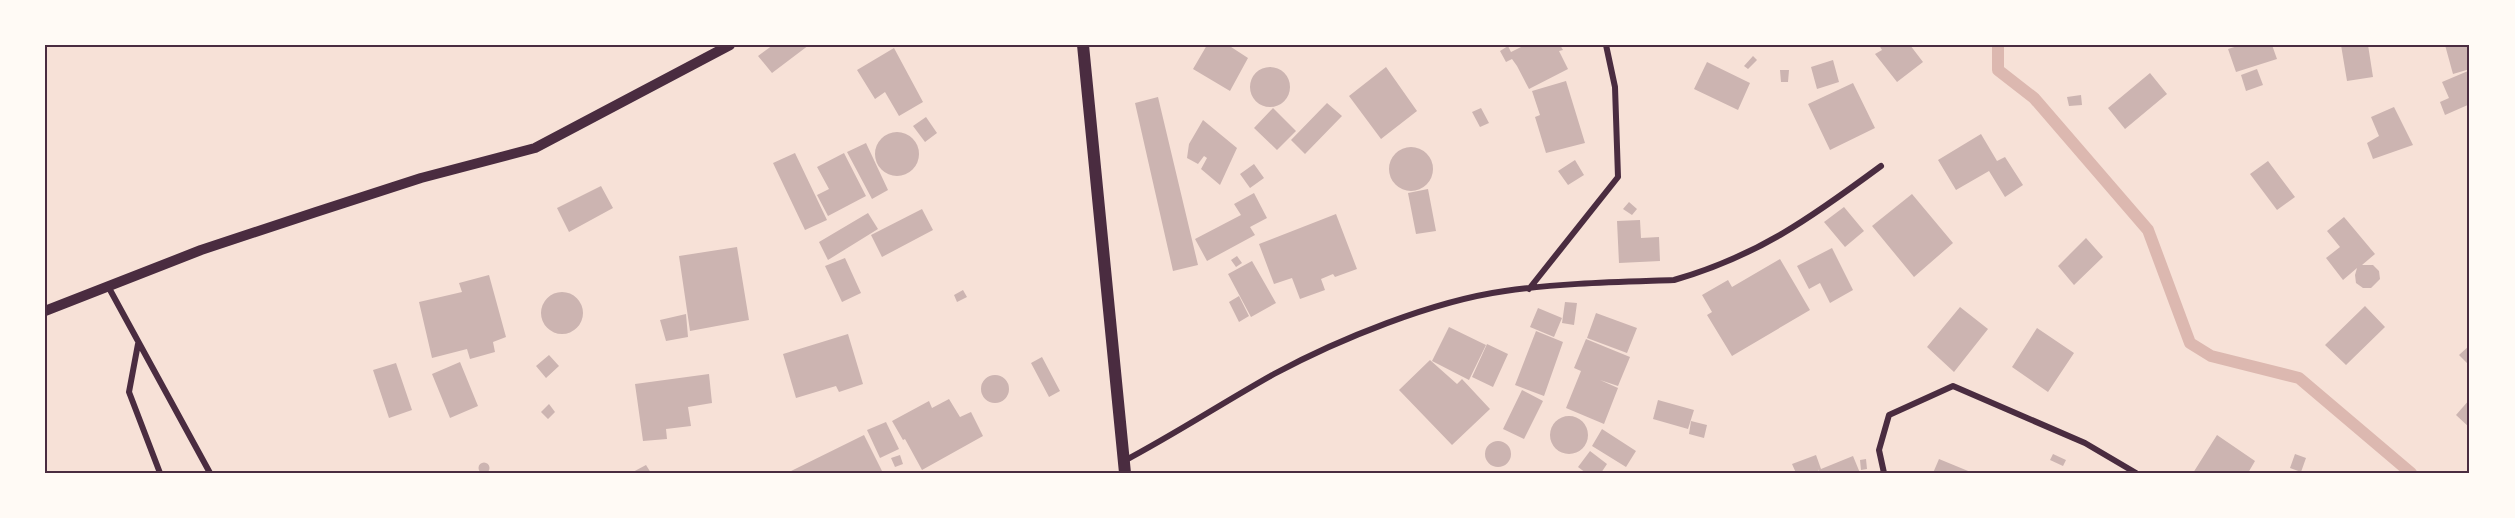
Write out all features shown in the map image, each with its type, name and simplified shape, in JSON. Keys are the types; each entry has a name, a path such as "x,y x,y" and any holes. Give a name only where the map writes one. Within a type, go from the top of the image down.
{"main road":[{"path":"1083,45 1089,128 1125,467"}],"street":[{"path":"45,311 109,288 201,250 421,178 535,148 730,45"},
{"path":"1529,289 1618,177 1616,87 1606,45"},
{"path":"1125,467 1274,374 1340,343 1428,310 1504,291 1674,280 1700,273 1743,256 1800,226 1881,166"},
{"path":"109,288 210,473"},
{"path":"139,343 129,392 160,473"},
{"path":"1884,473 1879,450 1889,415 1953,386 2085,442 2136,473"}],"building":[{"path":"773,45 809,45 772,73 758,56"},
{"path":"1207,45 1228,45 1248,58 1230,91 1193,69"},
{"path":"1525,45 1560,45 1563,50 1559,51 1568,69 1529,89 1512,59 1506,62 1500,51 1508,46 1511,52"},
{"path":"1879,45 1910,45 1923,62 1897,82 1875,54 1882,50"},
{"path":"2241,45 2272,45 2277,59 2236,72 2228,49"},
{"path":"2341,45 2368,45 2373,77 2347,81"},
{"path":"2445,45 2470,45 2470,69 2453,74"},
{"path":"894,48 923,102 899,116 885,92 875,99 857,70"},
{"path":"1753,56 1757,60 1748,69 1744,66"},
{"path":"1833,60 1839,82 1817,89 1811,67"},
{"path":"1707,62 1750,83 1738,110 1694,89"},
{"path":"1270,67 1278,68 1284,73 1289,79 1289,95 1284,101 1278,106 1270,107 1262,106 1256,101 1251,95 1250,87 1251,79 1256,73 1262,68"},
{"path":"1386,67 1417,111 1381,139 1349,96"},
{"path":"2257,69 2263,85 2246,91 2241,75"},
{"path":"1780,70 1789,70 1788,82 1781,82"},
{"path":"2468,71 2470,104 2445,115 2440,102 2449,98 2442,82"},
{"path":"2150,73 2167,94 2125,129 2108,108"},
{"path":"1566,81 1585,143 1546,153 1535,117 1540,115 1532,91"},
{"path":"1853,83 1875,128 1830,150 1808,104"},
{"path":"2081,95 2082,105 2069,106 2067,97"},
{"path":"1158,97 1198,265 1173,271 1135,103"},
{"path":"1327,103 1342,116 1305,154 1291,140"},
{"path":"2394,107 2413,145 2373,159 2367,143 2379,136 2371,117"},
{"path":"1273,108 1296,131 1277,150 1254,128"},
{"path":"1481,108 1489,123 1480,127 1472,112"},
{"path":"926,117 937,133 925,142 913,126"},
{"path":"1203,120 1237,148 1220,185 1201,169 1207,158 1204,156 1198,164 1187,158 1189,144"},
{"path":"897,132 913,138 919,154 913,170 897,176 881,170 875,154 881,138"},
{"path":"1981,134 1997,161 2005,157 2023,185 2005,197 1989,171 1956,190 1938,160"},
{"path":"866,143 888,190 872,199 847,152"},
{"path":"1411,147 1427,153 1433,169 1427,185 1411,191 1395,185 1389,169 1395,153"},
{"path":"795,153 827,220 805,230 773,163"},
{"path":"844,153 866,196 828,216 817,195 829,189 817,167"},
{"path":"1575,160 1584,175 1568,185 1558,171"},
{"path":"2268,161 2295,197 2277,210 2250,174"},
{"path":"1254,164 1264,178 1250,188 1240,174"},
{"path":"601,186 613,208 569,232 557,208"},
{"path":"1428,189 1436,231 1416,234 1408,193"},
{"path":"1254,193 1267,218 1250,227 1255,235 1207,261 1195,239 1241,215 1234,204"},
{"path":"1912,194 1953,243 1914,277 1872,226"},
{"path":"1629,202 1637,209 1632,215 1623,209"},
{"path":"1844,207 1864,231 1845,247 1824,222"},
{"path":"922,209 933,230 882,257 871,235"},
{"path":"868,213 878,229 828,260 819,242"},
{"path":"1336,214 1357,269 1335,277 1333,274 1321,279 1325,290 1300,299 1292,278 1274,284 1259,244"},
{"path":"2344,217 2375,254 2362,265 2373,265 2379,271 2380,279 2371,288 2363,288 2356,283 2357,268 2343,280 2326,258 2340,247 2327,231"},
{"path":"1640,220 1641,238 1659,237 1660,261 1619,263 1617,221"},
{"path":"2086,238 2103,257 2074,285 2058,266"},
{"path":"737,247 749,320 690,331 679,256"},
{"path":"1832,248 1853,290 1830,303 1820,283 1809,289 1797,266"},
{"path":"1237,256 1242,263 1236,267 1231,260"},
{"path":"845,258 861,293 842,302 825,266"},
{"path":"1780,259 1810,310 1732,356 1707,315 1712,312 1702,295 1728,280 1732,287"},
{"path":"1252,261 1276,303 1251,317 1228,274"},
{"path":"489,275 506,337 493,342 495,352 470,359 467,349 432,358 419,302 462,292 459,283"},
{"path":"963,290 967,297 957,302 954,295"},
{"path":"562,292 570,293 577,298 582,305 582,321 577,328 570,333 562,334 554,333 547,328 542,321 541,313 542,305 547,298 554,293"},
{"path":"1239,296 1249,316 1239,322 1229,302"},
{"path":"1565,302 1577,303 1574,325 1562,323"},
{"path":"2365,306 2385,327 2346,365 2325,345"},
{"path":"1960,307 1988,329 1954,372 1927,347"},
{"path":"1538,308 1562,318 1554,337 1530,327"},
{"path":"1596,313 1637,328 1627,353 1587,338"},
{"path":"686,314 688,337 666,341 660,320"},
{"path":"1449,327 1486,345 1469,380 1432,361"},
{"path":"2037,328 2074,353 2048,392 2012,367"},
{"path":"1536,331 1563,342 1544,396 1515,385"},
{"path":"848,334 863,384 839,392 836,386 796,398 783,354"},
{"path":"1586,339 1630,357 1618,386 1600,380 1618,388 1604,424 1566,408 1581,371 1574,368"},
{"path":"1487,344 1508,354 1493,387 1472,377"},
{"path":"2470,345 2470,366 2459,355"},
{"path":"549,355 559,366 546,378 536,366"},
{"path":"1042,357 1060,391 1049,397 1031,363"},
{"path":"1430,360 1457,384 1462,379 1490,409 1452,445 1399,390"},
{"path":"460,362 478,406 450,418 432,374"},
{"path":"396,363 412,410 389,418 373,370"},
{"path":"709,374 712,403 688,407 691,426 666,429 667,439 643,441 635,384"},
{"path":"995,375 1005,379 1009,389 1005,399 995,403 985,399 981,389 985,379"},
{"path":"1522,390 1543,401 1524,439 1503,429"},
{"path":"949,399 960,417 971,412 983,436 922,470 892,421 929,401 932,408"},
{"path":"2470,399 2470,428 2456,415"},
{"path":"1658,400 1694,410 1688,429 1653,419"},
{"path":"549,404 555,412 548,419 541,412"},
{"path":"1569,416 1583,421 1588,435 1583,449 1569,454 1555,449 1550,435 1555,421"},
{"path":"1691,421 1707,425 1704,438 1689,434"},
{"path":"886,422 899,449 880,458 867,430"},
{"path":"1602,429 1636,451 1626,467 1592,446"},
{"path":"864,435 883,473 787,473"},
{"path":"2217,435 2255,461 2248,473 2193,473"},
{"path":"1498,441 1507,445 1511,454 1507,463 1498,467 1489,463 1485,454 1489,445"},
{"path":"1590,451 1607,464 1601,473 1586,473 1578,467"},
{"path":"2053,454 2066,460 2063,466 2050,460"},
{"path":"2295,454 2306,458 2301,472 2290,468"},
{"path":"900,455 903,464 895,467 891,458"},
{"path":"1816,455 1821,469 1853,456 1860,473 1819,473 1818,469 1818,473 1796,473 1792,464"},
{"path":"1866,459 1867,469 1861,470 1860,460"},
{"path":"1939,459 1973,473 1933,473"},
{"path":"484,462 490,468 484,474 478,468"},
{"path":"646,465 651,473 631,473"}],"waterway":[{"path":"1998,45 1998,70 2034,98 2148,230 2190,343 2211,356 2299,378 2411,473"}]}
